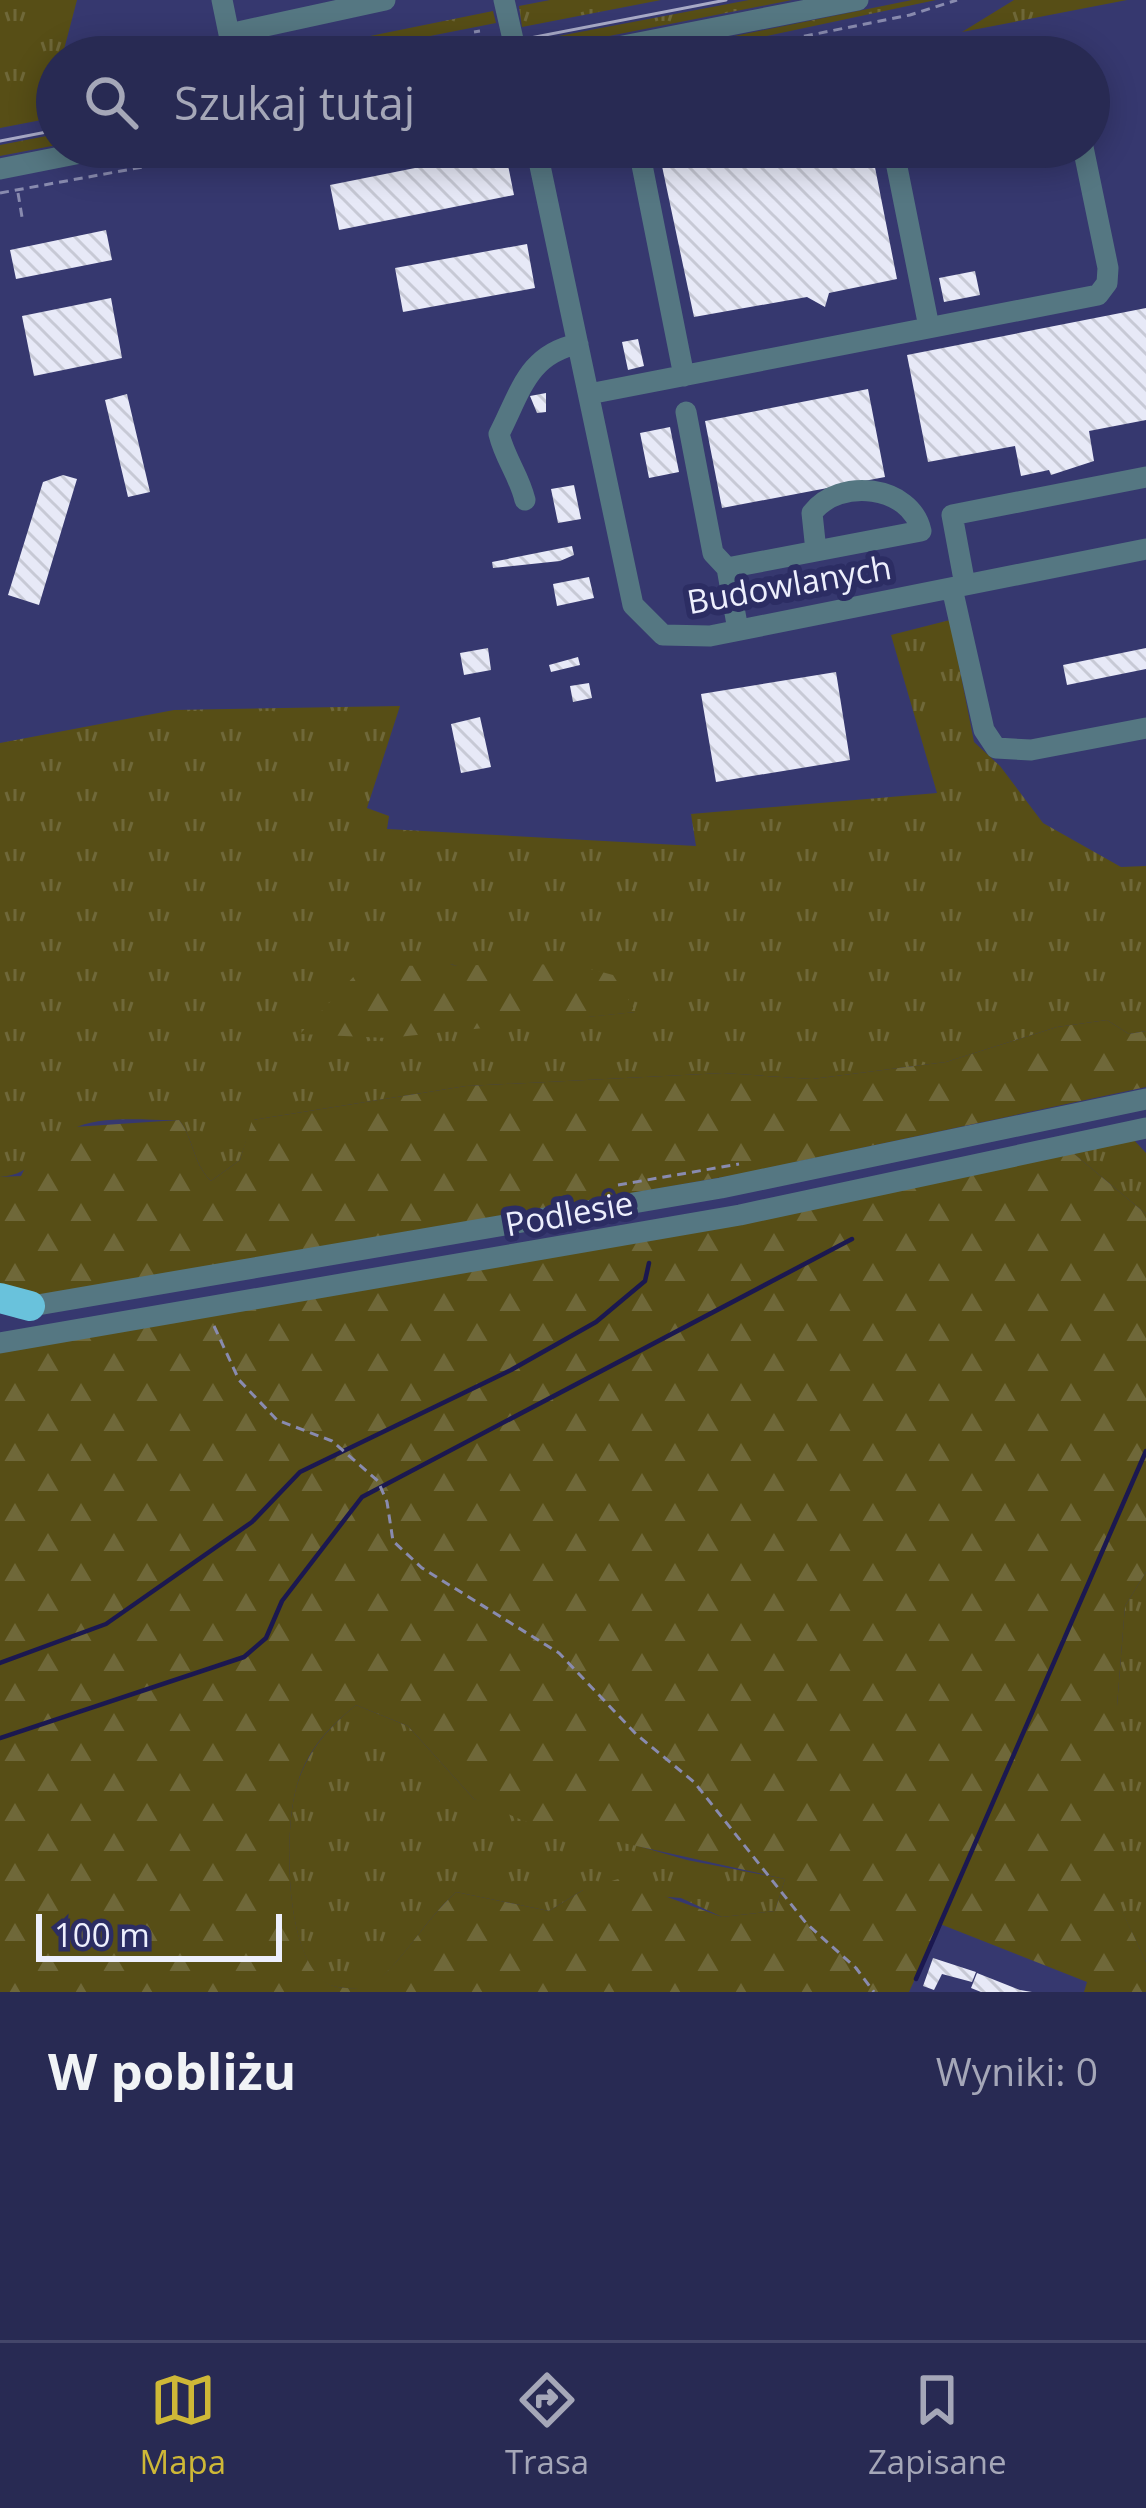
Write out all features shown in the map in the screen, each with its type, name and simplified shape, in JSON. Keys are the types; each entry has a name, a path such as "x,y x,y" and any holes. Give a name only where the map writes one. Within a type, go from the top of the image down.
{"street":[{"path":"222,0 229,34 385,0"},
{"path":"505,0 513,36"},
{"path":"674,36 858,0"},
{"path":"0,169 36,162"},
{"name":"Budowlanych","path":"540,168 633,605 663,635 681,639 739,630 1146,549"},
{"path":"643,168 684,376"},
{"path":"897,168 929,327"},
{"path":"589,394 1098,295 1107,283 1108,268 1087,168"},
{"path":"525,500 499,434 538,359 551,350 578,344"},
{"path":"686,412 713,553 727,568 739,630"},
{"path":"1146,477 952,515 958,587 985,730 997,748 1031,750 1146,728"},
{"path":"727,568 921,531 917,515 901,500 869,491 828,499 812,513 816,551"},
{"name":"Podlesie","path":"10,1305 721,1188 1146,1099"},
{"name":"Podlesie","path":"0,1343 740,1215 1146,1128"}],"path":[{"path":"807,36 902,17 957,0"},
{"path":"0,193 140,168"},
{"path":"17,191 22,218"},
{"path":"603,1188 742,1163"},
{"path":"213,1324 239,1380 277,1420 332,1441 378,1481 387,1502 393,1541 422,1568 559,1653 636,1734 694,1782 806,1923 856,1968 874,1992"}],"green space":[{"path":"0,0 77,0 68,36 36,36 36,121 0,128"},
{"path":"550,0 661,0 522,27 519,6"},
{"path":"749,0 792,0 609,36 559,36"},
{"path":"912,0 936,0 767,36 735,36"},
{"path":"1014,0 1127,0 962,32"},
{"path":"493,11 496,23 430,36 370,36"},
{"path":"36,138 36,149 0,156 0,145"},
{"path":"950,620 974,742 1000,766 1043,823 1121,867 1146,866 1146,1031 1129,1034 1107,1020 1057,1027 946,1062 812,1079 723,1073 466,1086 253,1120 240,1160 211,1181 179,1120 95,1122 71,1130 22,1171 0,1177 0,743 174,710 400,706 367,808 389,816 387,829 696,846 691,814 937,793 891,635","holes":["450,964 635,1012 586,1017"]},
{"path":"572,964 613,975 636,1012 388,1038 300,1034 357,973 385,966"},
{"path":"1107,1020 1129,1034 1146,1031 1146,1087 740,1174 50,1296 0,1290 0,1177 21,1176 37,1144 74,1127 179,1120 211,1181 240,1160 252,1120 466,1086 723,1073 812,1079 946,1062 1057,1027"},
{"path":"1133,1139 1146,1153 1146,1214 1073,1153"},
{"path":"1073,1153 1146,1214 1146,1572 1125,1606 1117,1706 1117,1900 1146,1962 1146,1992 1084,1992 1087,1982 940,1924 909,1992 0,1992 0,1353 805,1208","holes":["356,1705 408,1726 474,1799 524,1821 785,1879 775,1911 722,1917 618,1879 583,1890 549,1911 456,1892 367,1989 331,1985 315,1972 296,1923 289,1861 297,1785 320,1740"]},
{"path":"1146,1572 1146,1962 1117,1901 1117,1706 1125,1606"},
{"path":"356,1705 408,1726 474,1799 687,1860 785,1879 775,1911 722,1917 681,1898 583,1890 549,1911 456,1892 367,1990 330,1985 315,1972 295,1923 290,1831 297,1785 307,1761 328,1731"}],"building":[{"path":"415,168 509,168 514,195 339,230 330,185"},
{"path":"662,168 875,168 897,279 829,293 825,307 807,297 694,317"},
{"path":"106,230 112,260 16,279 10,250"},
{"path":"527,244 535,288 403,312 395,268"},
{"path":"975,271 980,295 944,302 939,278"},
{"path":"111,298 122,358 34,376 22,316"},
{"path":"1146,308 1146,420 1089,431 1094,461 1051,475 1049,470 1021,476 1015,446 928,462 907,355"},
{"path":"638,339 644,366 628,370 622,342"},
{"path":"868,389 885,477 722,508 705,421"},
{"path":"546,393 546,412 537,413 530,396"},
{"path":"127,394 150,492 128,497 105,400"},
{"path":"670,427 679,472 649,478 640,433"},
{"path":"63,475 77,479 39,605 8,595 43,482"},
{"path":"574,485 581,519 558,523 551,489"},
{"path":"572,546 574,555 560,561 493,568 492,562"},
{"path":"589,577 594,598 557,606 553,584"},
{"path":"488,648 491,670 464,675 460,653"},
{"path":"1146,648 1146,669 1067,685 1063,665"},
{"path":"578,657 580,665 551,672 549,665"},
{"path":"836,672 850,760 716,782 701,694"},
{"path":"589,683 592,698 573,702 570,686"},
{"path":"480,717 491,767 461,773 451,724"},
{"path":"933,1958 976,1972 972,1982 942,1974 934,1990 923,1986"},
{"path":"977,1973 1032,1992 981,1992 971,1988"}],"waterway":[{"path":"0,1738 244,1657 266,1638 282,1601 362,1497 852,1239"},
{"path":"0,1663 106,1624 252,1522 300,1472 511,1370 596,1322 645,1281 649,1263"},
{"path":"916,1979 1146,1451"}],"tram line":[{"path":"540,36 726,0"},
{"path":"0,141 36,134"}]}
